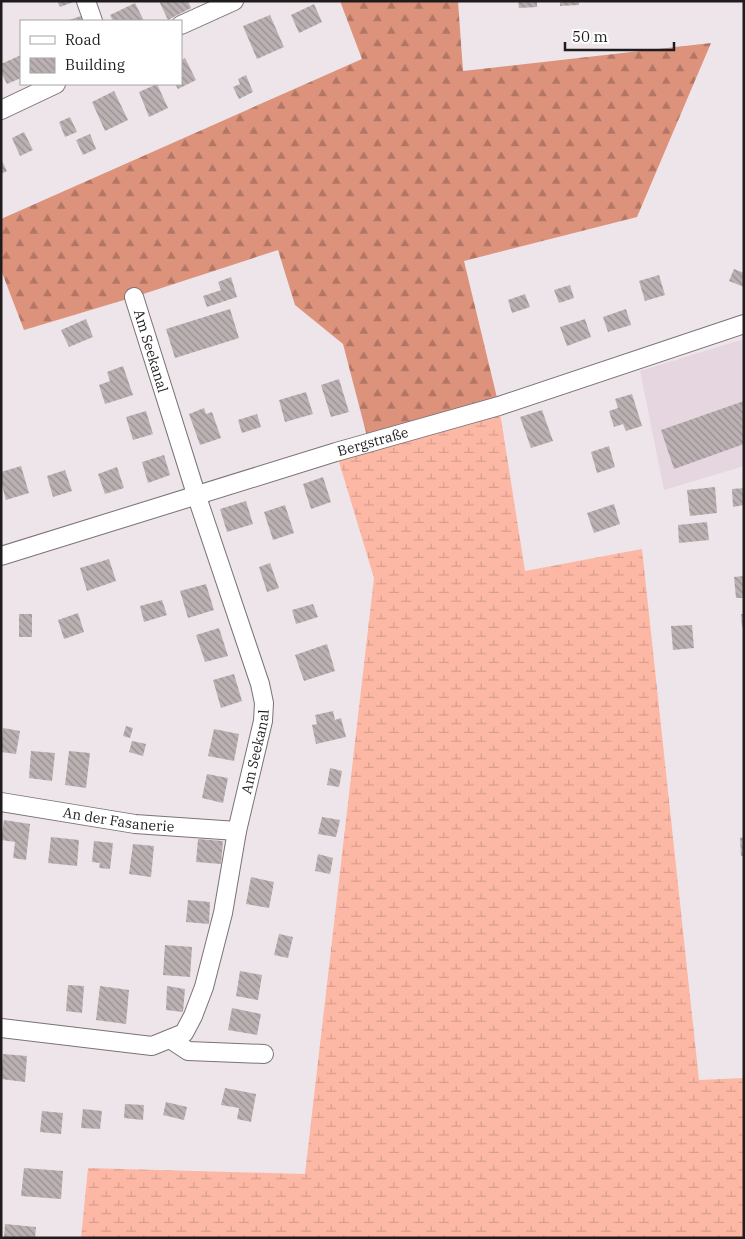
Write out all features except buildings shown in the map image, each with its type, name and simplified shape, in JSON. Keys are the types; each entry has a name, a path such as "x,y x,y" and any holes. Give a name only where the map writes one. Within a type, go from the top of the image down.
{"street":[{"path":"86,1 93,20"},
{"path":"182,25 234,1"},
{"path":"1,110 54,85"},
{"name":"Am Seekanal","path":"1,1028 152,1046 184,1033 194,1016 204,987 223,913 236,831 264,721 264,702 134,297"},
{"name":"Bergstraße","path":"1,556 196,494 499,406 744,324"},
{"name":"An der Fasanerie","path":"1,802 135,824 236,831"},
{"path":"170,1040 188,1051 264,1054"}],"shaded area":[{"path":"744,339 744,466 664,490 640,371"}],"green space":[{"path":"340,1 458,1 463,71 711,43 637,217 464,261 499,406 369,444 343,344 295,305 278,250 134,297 24,330 1,270 1,219 362,59"},
{"path":"499,406 525,571 642,549 699,1080 744,1078 744,1238 81,1238 88,1168 305,1174 374,578 336,452"}]}
